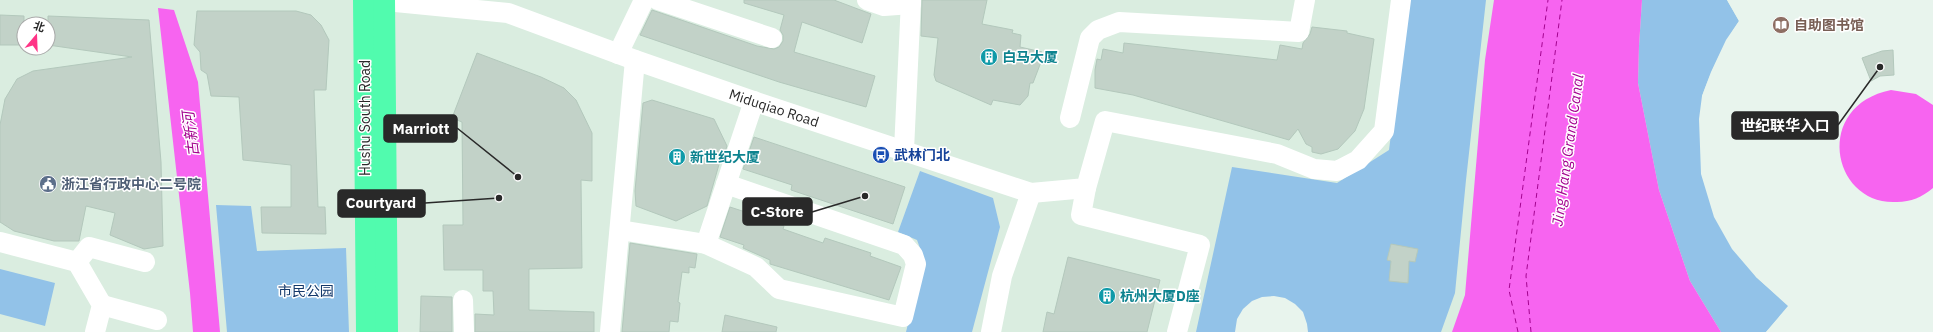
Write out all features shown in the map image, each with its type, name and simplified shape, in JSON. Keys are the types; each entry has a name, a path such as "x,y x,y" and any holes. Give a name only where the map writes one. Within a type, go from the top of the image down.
{"main road":[{"name":"Hushu South Road","path":"367,332 377,0"},
{"name":"Hushu South Road","path":"377,0 387,332"}],"street":[{"name":"Miduqiao Road","path":"377,0 508,13 626,57 754,101 1031,192"},
{"path":"610,332 620,230 626,57 644,0"},
{"path":"658,0 772,38"},
{"path":"867,0 884,6 911,2 904,150"},
{"path":"1070,118 1090,38 1098,30 1119,22 1299,32 1305,0"},
{"path":"1177,332 1200,245 1081,215 1086,188 1105,121 1277,154 1314,169 1337,171 1358,160 1384,131 1401,0"},
{"path":"706,244 754,101"},
{"path":"620,230 706,244 756,267 779,289 903,317 916,264 913,255 904,245 726,184"},
{"path":"991,332 1002,276 1031,192 1086,188"},
{"path":"0,242 77,262 102,305 157,320"},
{"path":"77,262 88,247 145,262"},
{"path":"463,300 464,332"},
{"path":"95,332 102,305"}],"green space":[{"path":"1408,0 1486,0 1455,293 1441,332 1196,332 1232,167 1337,183 1389,150"},
{"path":"1642,0 1727,0 1739,21 1718,57 1702,96 1756,277 1789,306 1766,332 1721,332 1690,281 1659,190 1638,83"},
{"path":"920,171 993,198 1000,227 972,332 906,332 924,259 917,240 898,232"},
{"name":"市民公园","path":"216,205 251,206 257,251 346,248 349,332 227,332"},
{"path":"0,269 55,283 45,326 0,314"}],"shaded area":[{"path":"1727,0 1933,0 1933,332 1766,332 1788,306 1756,277 1732,249 1714,217 1701,174 1699,119 1702,96 1726,40 1739,21"},
{"path":"1274,296 1285,298 1295,304 1303,312 1308,332 1235,332 1237,319 1243,309 1252,301 1262,297"}],"water":[{"name":"Jing Hang Grand Canal","path":"1494,0 1642,0 1638,83 1659,190 1690,281 1721,332 1452,332 1465,295 1485,60"},
{"name":"古新河","path":"158,8 174,10 198,82 220,332 193,332 190,293"},
{"path":"1891,90 1916,94 1933,105 1933,188 1925,194 1902,202 1875,199 1858,188 1846,173 1840,154 1841,134 1849,115 1866,100"}],"building":[{"path":"744,0 834,0 871,14 862,43 802,22 794,52 875,76 866,107 779,82 640,35 652,10 757,46 774,49 779,47 783,41 783,35 780,30 784,15 744,3"},
{"name":"白马大厦","path":"922,0 987,0 982,24 1013,30 1012,33 1021,35 1020,47 1042,52 1041,62 1033,83 1030,83 1028,96 1020,105 993,100 991,105 936,81 934,75 938,38 921,36"},
{"path":"197,11 296,11 311,15 321,25 329,40 326,90 314,90 318,207 325,207 326,234 262,233 261,207 291,207 291,165 243,160 239,97 211,96 207,74 201,70 200,52 194,45"},
{"path":"0,15 24,16 16,16 16,45 0,45"},
{"path":"56,16 149,20 161,162 163,246 144,249 110,235 115,213 86,206 79,241 54,241 14,231 0,222 0,125 5,99 17,79 33,71 132,57 56,46"},
{"path":"1312,27 1347,31 1347,33 1374,39 1364,109 1355,131 1338,149 1321,154 1312,152 1312,147 1306,144 1298,129 1289,140 1133,95 1095,88 1095,70 1097,59 1101,60 1103,49 1123,53 1124,43 1277,60 1280,45 1302,49 1303,43 1310,34"},
{"path":"1893,50 1894,75 1880,76 1871,81 1862,58 1882,51"},
{"path":"477,53 541,77 564,88 576,100 592,133 592,181 581,180 582,268 529,269 529,310 594,312 594,332 475,332 475,314 494,315 493,291 483,291 483,270 444,270 443,225 463,225 462,122 452,118"},
{"name":"新世纪大厦","path":"652,100 714,119 727,146 722,161 720,161 707,206 676,221 636,206 635,191 643,103"},
{"path":"754,137 905,187 893,224 791,190 792,185 743,169"},
{"path":"730,207 773,221 784,226 783,229 823,243 825,238 871,253 870,256 901,267 889,300 770,264 770,260 743,248 744,245 720,237"},
{"path":"630,243 697,254 695,268 689,267 689,273 682,272 678,302 680,303 678,322 670,321 669,332 622,332"},
{"path":"1391,244 1418,249 1415,262 1409,261 1408,283 1389,281 1391,261 1387,260"},
{"name":"杭州大厦D座","path":"1068,257 1160,280 1147,332 1043,332 1047,312 1054,314"},
{"path":"421,296 452,297 452,332 420,332"},
{"path":"725,315 777,327 776,332 722,332"}],"ferry route":[{"path":"1518,332 1509,290 1548,0"},
{"path":"1531,332 1526,276 1562,0"}],"place":[{"name":"自助图书馆","path":"1781,25"},
{"name":"白马大厦","path":"989,57"},
{"name":"世纪联华入口","path":"1880,67"},
{"name":"武林门北","path":"881,155"},
{"name":"新世纪大厦","path":"677,157"},
{"name":"Marriott","path":"518,177"},
{"name":"浙江省行政中心二号院","path":"48,184"},
{"name":"C-Store","path":"865,196"},
{"name":"Courtyard","path":"499,198"},
{"name":"杭州大厦D座","path":"1107,296"}]}
